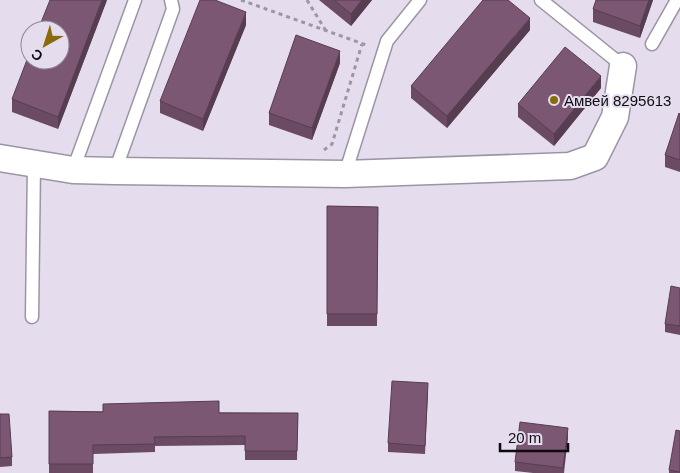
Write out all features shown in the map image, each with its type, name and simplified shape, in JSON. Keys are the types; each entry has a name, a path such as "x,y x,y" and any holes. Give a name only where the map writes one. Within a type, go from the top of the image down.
{"street":[{"path":"0,158 73,170 115,171 345,174 570,166 595,157 615,117 623,66"}],"lane":[{"path":"73,170 135,0"},
{"path":"115,171 172,9 170,0"},
{"path":"345,174 387,41 420,0"},
{"path":"541,0 623,66"},
{"path":"652,44 677,0"},
{"path":"32,317 34,164"}],"path":[{"path":"241,0 383,52"},
{"path":"307,0 326,31"},
{"path":"314,150 324,150 332,144 362,44"}],"building":[{"path":"50,0 102,0 58,117 12,99 23,70 70,70 70,20 42,20"},
{"path":"200,0 215,0 246,12 203,119 160,101"},
{"path":"334,0 362,0 351,14"},
{"path":"483,0 508,0 530,18 447,116 411,86"},
{"path":"596,0 649,0 640,26 593,9"},
{"path":"296,35 340,51 312,128 269,113"},
{"path":"565,47 601,76 554,134 518,104"},
{"path":"680,114 680,160 665,155"},
{"path":"327,206 378,207 377,314 327,314"},
{"path":"671,286 680,288 680,326 665,324"},
{"path":"392,381 428,383 425,446 388,443"},
{"path":"219,401 219,413 298,413 297,451 245,451 245,436 154,437 155,444 93,445 93,464 49,464 49,411 103,412 103,404"},
{"path":"0,414 9,414 12,457 0,458"},
{"path":"520,422 568,428 563,468 515,462"},
{"path":"676,430 680,431 680,472 669,470"}],"place":[{"name":"Амвей 8295613","path":"554,100"}]}
